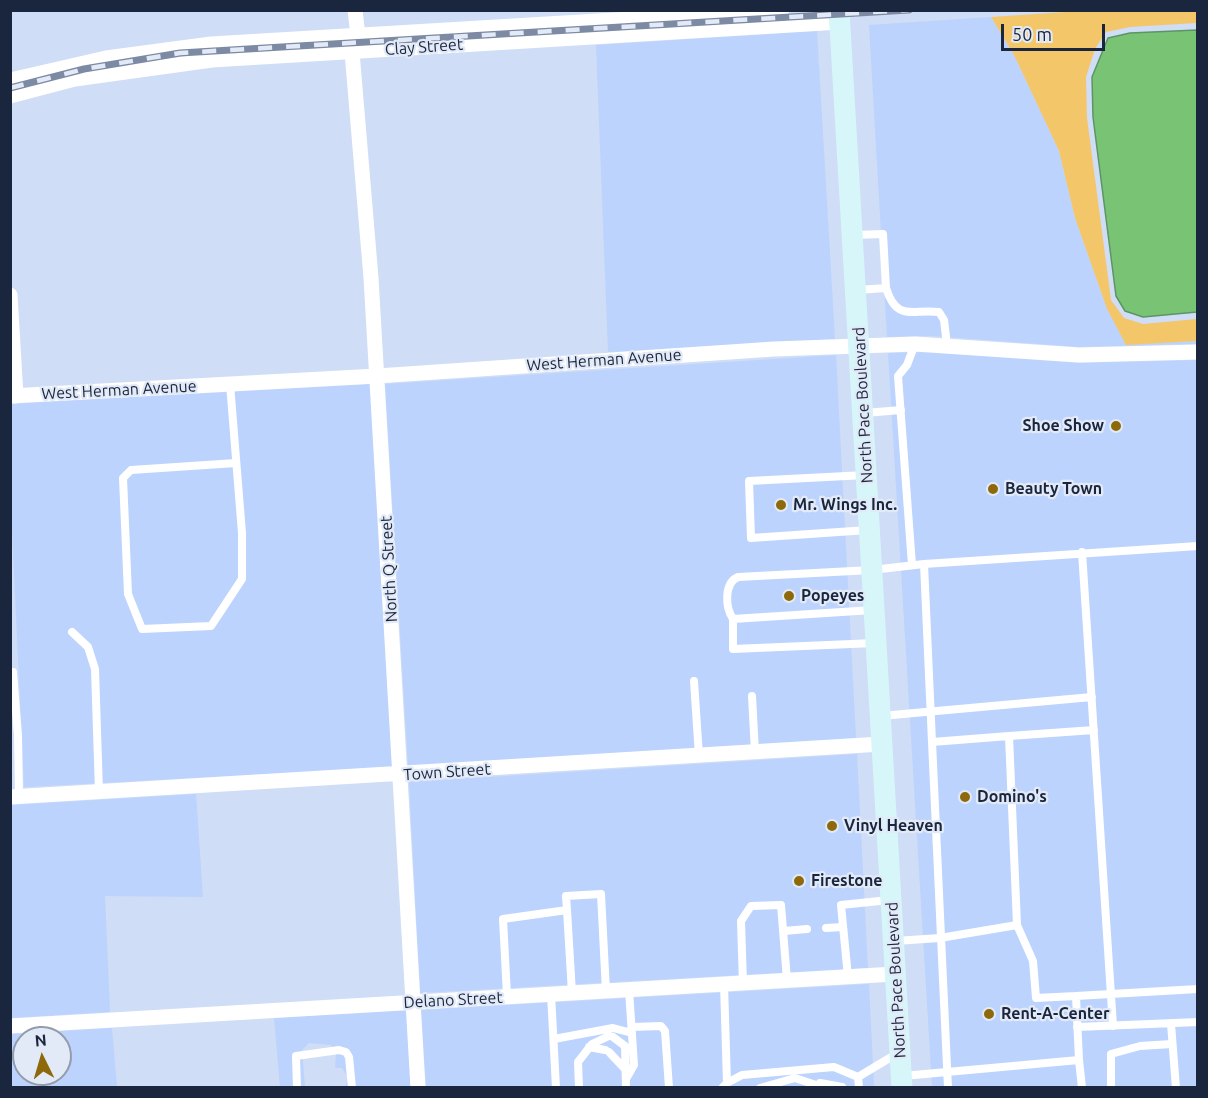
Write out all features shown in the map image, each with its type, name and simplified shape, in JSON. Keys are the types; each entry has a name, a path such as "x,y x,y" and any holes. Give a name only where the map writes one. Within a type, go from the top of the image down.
{"main road":[{"name":"North Pace Boulevard","path":"840,16 901,1082"}],"street":[{"path":"355,10 358,36"},
{"name":"Clay Street","path":"10,80 106,57 173,48 782,10"},
{"name":"Clay Street","path":"10,96 75,79 152,66 212,60 352,52 840,16"},
{"name":"North Q Street","path":"352,52 377,376 418,1088"},
{"path":"10,296 13,396"},
{"name":"West Herman Avenue","path":"13,396 377,376 774,349 915,344 1079,355 1197,352"},
{"name":"Town Street","path":"15,796 401,775 882,744"},
{"name":"Delano Street","path":"10,1026 895,974"}],"lane":[{"path":"853,235 883,234 886,288 891,305 902,313 939,312 944,320 947,345"},
{"path":"856,290 886,288"},
{"path":"912,566 898,376 907,365 915,344"},
{"path":"230,384 237,463 243,533 242,579 211,626 142,629 128,594 123,478 131,470 237,463"},
{"path":"864,413 901,410"},
{"path":"867,475 749,481 751,538 870,530"},
{"path":"877,643 734,649 733,619 729,611 728,586 732,579 738,577 872,570 1082,552 1197,546"},
{"path":"1082,552 1113,1026"},
{"path":"924,564 948,1088"},
{"path":"733,619 875,610"},
{"path":"72,633 88,647 95,669 99,792"},
{"path":"13,672 18,736 15,796"},
{"path":"694,681 699,756"},
{"path":"752,696 755,752"},
{"path":"881,716 1092,697"},
{"path":"932,742 1094,730"},
{"path":"1009,736 1017,925 1033,961 1035,998 1197,989"},
{"path":"572,993 566,896 601,894 606,991"},
{"path":"848,977 840,905 891,899"},
{"path":"743,984 741,921 751,906 781,905 787,980"},
{"path":"507,996 503,919 567,910"},
{"path":"893,941 940,938 1017,925"},
{"path":"826,928 843,927"},
{"path":"784,931 807,929"},
{"path":"724,984 724,1085 742,1075 795,1069 834,1067 858,1077"},
{"path":"626,1083 634,1065 629,990"},
{"path":"551,994 556,1088"},
{"path":"1076,996 1082,1088"},
{"path":"1077,1027 1197,1022"},
{"path":"1171,1024 1176,1088"},
{"path":"554,1040 612,1028 632,1030 661,1026 664,1031 669,1088"},
{"path":"579,1088 578,1062 589,1047 611,1037 625,1046 626,1083"},
{"path":"1111,1088 1111,1054 1140,1046 1172,1044"},
{"path":"589,1047 607,1051 625,1068"},
{"path":"297,1088 296,1056 339,1050 346,1052 349,1057 352,1088"},
{"path":"858,1077 899,1052"},
{"path":"901,1082 947,1072 1079,1060"},
{"path":"794,1088 795,1069"},
{"path":"858,1077 859,1088"},
{"path":"780,1088 795,1078"},
{"path":"795,1078 808,1088"},
{"path":"760,1088 795,1078 842,1087"},
{"path":"769,1088 795,1078 825,1088"}],"shaded area":[{"path":"1080,11 1197,11 1197,23 1130,27 1106,32 1095,49 1086,77 1087,118 1111,300 1124,318 1143,324 1197,319 1197,341 1126,345 1107,309 1075,218 1059,151 1014,55 991,17"},
{"path":"991,17 1014,55 1059,151 1075,218 1107,309 1126,344 1197,341 1197,344 1079,347 931,336 887,337 869,25"},
{"path":"1197,30 1197,312 1143,317 1125,311 1116,296 1093,117 1092,77 1108,38 1130,33"},
{"path":"817,31 835,339 608,352 596,45"},
{"path":"931,352 1079,363 1197,360 1197,1087 932,1087 888,353"},
{"path":"836,355 856,738 408,766 385,384"},
{"path":"371,384 394,767 11,788 24,787 11,509 10,404"},
{"path":"857,754 868,968 420,993 409,782"},
{"path":"196,794 203,897 105,896 110,1012 11,1018 11,805"},
{"path":"869,984 874,1087 426,1087 421,1010"},
{"path":"407,1010 412,1087 346,1087 347,1076 342,1068 335,1068 336,1053 331,1045 309,1043 302,1050 305,1087 280,1087 274,1018"},
{"path":"112,1028 117,1087 11,1087 11,1034 12,1086 72,1086 72,1030"}],"railway":[{"path":"10,88 84,69 180,53 909,10"}],"place":[{"name":"Shoe Show","path":"1116,426"},
{"name":"Beauty Town","path":"993,489"},
{"name":"Mr. Wings Inc.","path":"781,505"},
{"name":"Popeyes","path":"789,596"},
{"name":"Domino's","path":"965,797"},
{"name":"Vinyl Heaven","path":"832,826"},
{"name":"Firestone","path":"799,881"},
{"name":"Rent-A-Center","path":"989,1014"}]}
